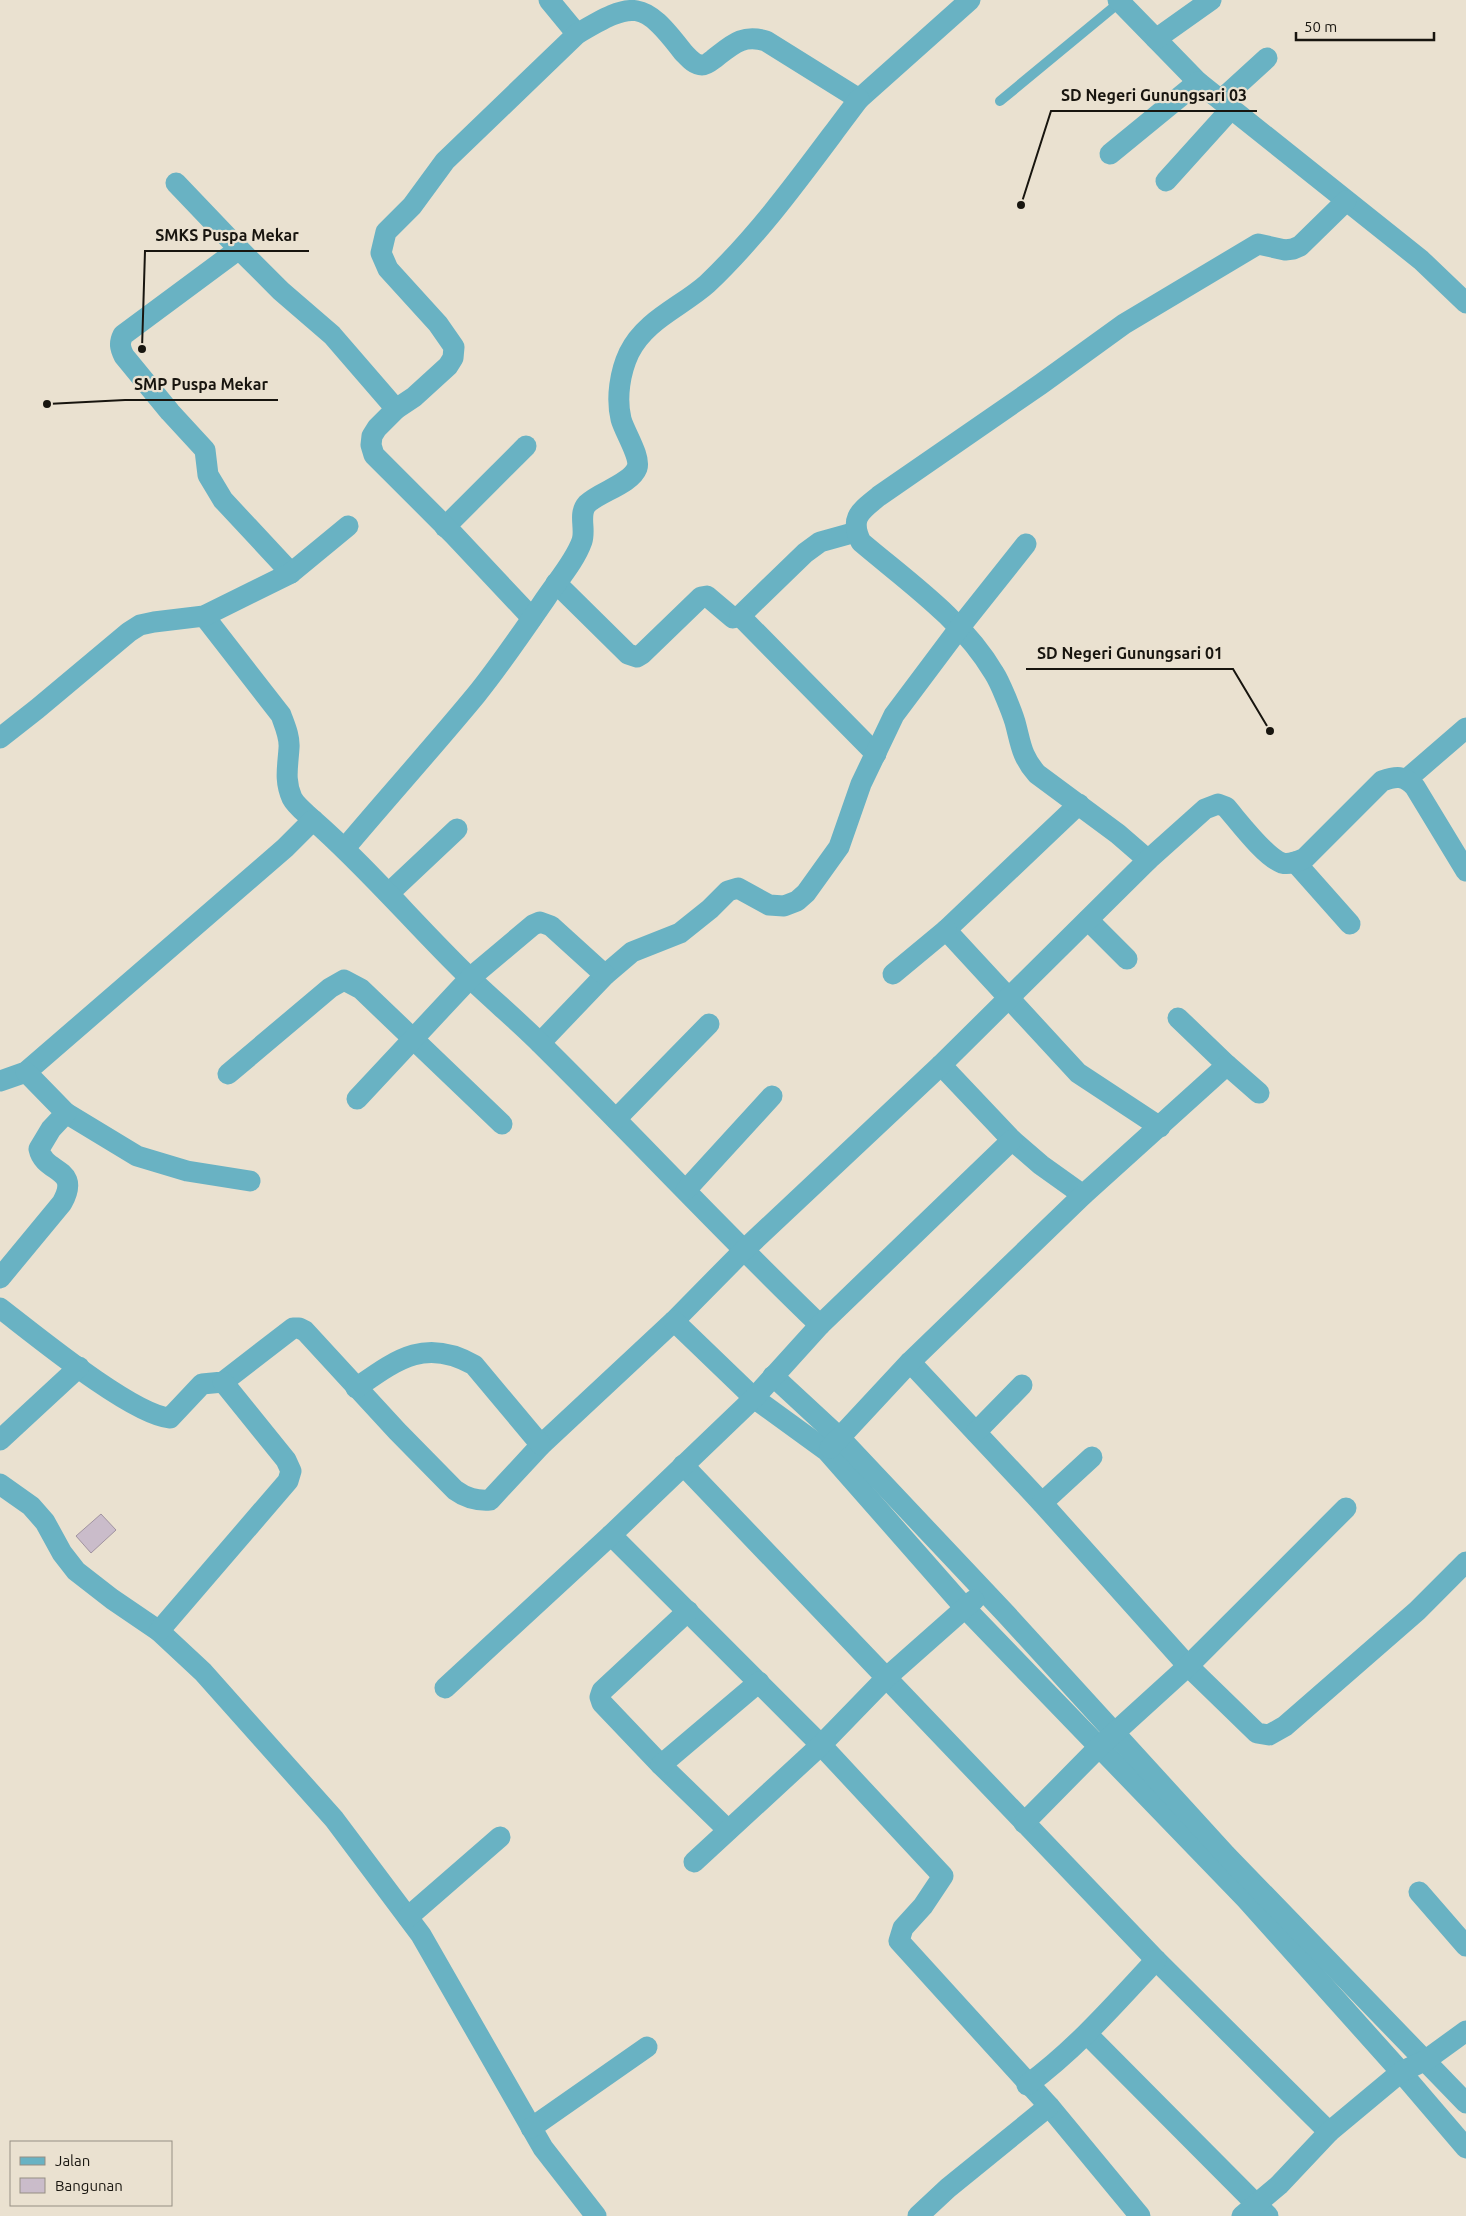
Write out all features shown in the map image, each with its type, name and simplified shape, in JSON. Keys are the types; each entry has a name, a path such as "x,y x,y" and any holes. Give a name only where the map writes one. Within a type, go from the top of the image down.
{"street":[{"path":"549,0 577,34"},
{"path":"345,848 477,693 532,618 582,540 584,529 583,512 587,504 630,478 638,466 621,419 619,401 622,372 629,352 645,330 706,285 764,224 859,99 970,0"},
{"path":"1156,39 1211,0"},
{"path":"1119,1 1198,82 1421,260 1466,303"},
{"path":"532,618 445,526 374,455 370,445 372,436 396,409 414,397 448,366 453,358 454,347 438,324 388,269 381,253 386,232 412,206 445,160 577,34 619,3 638,6 655,15 687,57 698,65 706,64 745,38 754,38 766,41 859,99"},
{"path":"1166,181 1226,104 1267,58"},
{"path":"1110,154 1198,82"},
{"path":"176,183 281,291 332,335 396,409"},
{"path":"1148,860 1118,834 1038,774 1028,763 1021,750 1015,720 995,674 960,626 861,542 856,532 855,522 860,512 879,496 1124,324 1258,244 1285,250 1300,246 1346,201"},
{"path":"239,249 123,335 120,341 120,348 124,356 170,412 205,450 208,476 223,500 291,573"},
{"path":"445,526 526,446"},
{"path":"0,738 129,632 154,622 204,616 291,573 348,526"},
{"path":"556,583 628,654 636,657 642,654 701,597 707,596 733,618 740,616 805,553 820,542 856,532"},
{"path":"540,1043 605,975 632,952 680,933 710,909 728,891 738,888 769,905 784,906 796,901 806,893 839,847 861,784 894,715 960,626 1026,544"},
{"path":"204,616 281,715 288,732 289,748 286,765 288,785 293,800 345,848 470,978 540,1043 686,1190 743,1251 820,1325"},
{"path":"740,616 876,754"},
{"path":"1408,779 1466,728"},
{"path":"0,1308 116,1392 161,1417 170,1418 202,1384 224,1382 293,1328 299,1328 305,1331 356,1388 455,1490 466,1497 481,1501 490,1500 541,1445 674,1321 743,1251 1010,999 1148,860 1205,809 1218,804 1226,807 1268,853 1282,862 1295,862 1305,858 1382,780 1395,776 1408,779 1415,787 1466,871"},
{"path":"894,974 946,930 1079,804"},
{"path":"0,1081 26,1072 277,855 313,820"},
{"path":"389,894 457,829"},
{"path":"1295,862 1350,924"},
{"path":"1088,920 1127,960"},
{"path":"357,1099 470,978 532,925 540,922 551,926 605,975"},
{"path":"946,930 1078,1072 1160,1127"},
{"path":"228,1074 330,988 344,980 361,989 412,1040 502,1124"},
{"path":"1178,1018 1259,1093"},
{"path":"616,1120 709,1024"},
{"path":"941,1065 1012,1140 1041,1165 1083,1195"},
{"path":"834,1444 910,1362 1083,1195 1227,1065"},
{"path":"26,1072 66,1114 137,1156 187,1171 250,1181"},
{"path":"686,1190 772,1096"},
{"path":"0,1278 62,1203 68,1192 69,1184 65,1176 40,1155 39,1150 51,1129 66,1114"},
{"path":"445,1688 611,1535 754,1398 820,1325 1012,1140"},
{"path":"674,1321 754,1398 834,1444 984,1591 1107,1740 1282,1926 1426,2060 1466,2103"},
{"path":"356,1388 391,1363 405,1356 418,1353 439,1353 461,1357 474,1365 541,1445"},
{"path":"910,1362 1042,1503 1188,1666 1257,1733 1269,1735 1285,1726 1417,1612 1466,1562"},
{"path":"0,1440 79,1367"},
{"path":"773,1376 834,1444 965,1608 1107,1740"},
{"path":"159,1631 288,1481 290,1476 291,1471 286,1460 224,1382"},
{"path":"976,1432 1022,1385"},
{"path":"1042,1503 1092,1456"},
{"path":"683,1465 1156,1960 1329,2132"},
{"path":"1,1487 31,1506 76,1571 112,1599 159,1631 203,1672 334,1819 426,1943 543,2148 596,2216"},
{"path":"1024,1823 1107,1740 1188,1666 1346,1508"},
{"path":"611,1535 821,1745 943,1876 922,1906 903,1928 899,1941 1049,2106 1140,2216"},
{"path":"694,1862 821,1745 887,1677 984,1591"},
{"path":"688,1611 602,1691 600,1697 602,1702 662,1765 728,1830"},
{"path":"662,1765 759,1682"},
{"path":"408,1917 500,1837"},
{"path":"1419,1892 1466,1946"},
{"path":"1282,1926 1401,2072 1466,2148"},
{"path":"1028,2085 1087,2034 1156,1960"},
{"path":"1087,2034 1256,2212 1329,2132 1401,2072 1426,2060 1466,2031"},
{"path":"531,2128 647,2047"},
{"path":"918,2216 948,2188 1049,2106"}],"lane":[{"path":"1000,100 1119,1"}],"building":[{"path":"101,1514 116,1530 91,1553 76,1536"}],"place":[{"name":"SD Negeri Gunungsari 03","path":"1021,205"},
{"name":"SMKS Puspa Mekar","path":"142,349"},
{"name":"SMP Puspa Mekar","path":"47,404"},
{"name":"SD Negeri Gunungsari 01","path":"1270,731"}]}
